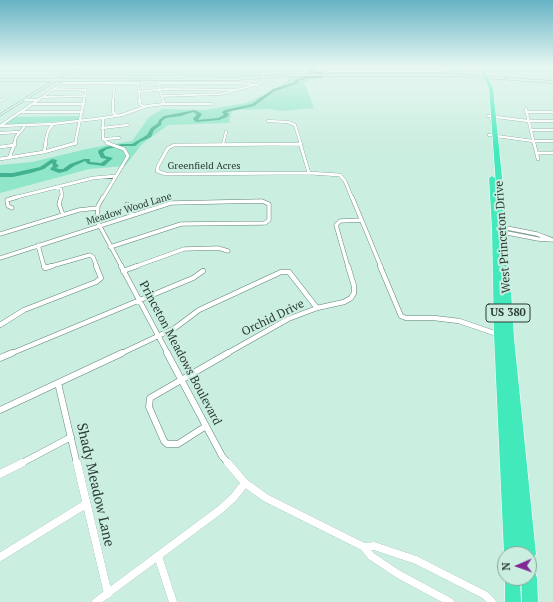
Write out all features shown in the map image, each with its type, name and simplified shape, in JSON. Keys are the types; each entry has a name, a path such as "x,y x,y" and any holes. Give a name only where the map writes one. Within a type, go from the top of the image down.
{"highway":[{"name":"West Princeton Drive","path":"490,95 500,229 512,546"},
{"name":"West Princeton Drive","path":"490,150 492,135"},
{"name":"West Princeton Drive","path":"492,172 500,229"},
{"name":"West Princeton Drive","path":"504,336 527,546"},
{"path":"512,586 513,602"},
{"path":"529,586 530,602"}],"street":[{"path":"0,111 27,95"},
{"path":"0,115 32,95"},
{"path":"114,95 113,112 117,116"},
{"path":"139,95 140,104 144,107"},
{"path":"164,104 162,96 216,95"},
{"path":"0,126 44,96 85,96 76,144 44,152 0,159"},
{"path":"0,99 5,98"},
{"path":"25,100 39,100"},
{"path":"33,104 84,104"},
{"path":"0,126 53,124 103,118 117,116 144,107 164,104 212,104"},
{"path":"538,159 526,111 553,112"},
{"path":"20,112 82,112"},
{"path":"491,116 528,121 553,121"},
{"path":"103,118 103,139"},
{"path":"268,121 294,124 309,173"},
{"path":"44,152 48,131 53,124"},
{"path":"102,128 128,124"},
{"path":"9,158 15,145 18,132 24,126"},
{"path":"531,130 553,130"},
{"path":"0,133 18,132"},
{"name":"Greenfield Acres","path":"223,144 226,132"},
{"path":"492,135 534,141 553,141"},
{"path":"103,139 119,138"},
{"path":"0,234 63,215 97,208 127,158 127,154 123,149 103,139"},
{"name":"Greenfield Acres","path":"301,144 178,144 171,146 158,166 157,171 166,174 309,173 340,175 344,179 361,220"},
{"path":"0,147 15,145"},
{"path":"537,152 553,152"},
{"path":"12,208 8,206 7,200 97,177 116,176"},
{"path":"60,186 62,194 59,206 63,215"},
{"name":"Meadow Wood Lane","path":"0,258 132,215 178,202 267,202 269,204 269,218 265,223 181,224 110,247"},
{"path":"127,204 127,207 132,215"},
{"name":"Princeton Meadows Boulevard","path":"97,208 96,217 99,226 222,456 245,483 277,504 364,546 374,546 416,560 485,595 492,602"},
{"path":"361,220 398,312 403,318 434,318 452,320 504,336"},
{"name":"Orchid Drive","path":"206,426 178,444 168,444 164,441 148,403 150,398 288,319 317,308 344,302 351,298 354,293 354,286 336,225 340,221 361,220"},
{"path":"500,229 538,239 553,240"},
{"path":"0,325 24,310 96,282 101,278 93,257 90,255 46,268 43,265 38,246"},
{"path":"123,271 184,250 218,248 228,251"},
{"path":"0,358 18,352 193,278 203,271"},
{"path":"0,410 158,336 179,325 199,310 281,272 289,272 317,308"},
{"name":"Shady Meadow Lane","path":"58,383 108,594"},
{"path":"0,474 71,437"},
{"path":"96,602 221,509 234,497 245,483"},
{"path":"0,557 86,504"},
{"name":"Princeton Meadows Boulevard","path":"364,546 371,556 402,576 450,602"},
{"path":"158,556 173,602"}],"green space":[{"path":"263,95 309,95 314,108 282,111 268,109 232,110 229,123 168,125 142,144 125,166 89,169 0,193 0,165 32,162 91,148 132,141 149,117 163,109 204,110 246,103"},
{"path":"80,116 79,120 2,125 15,117"}],"waterway":[{"path":"0,175 13,175 29,172 42,168 52,160 55,160 54,163 56,166 53,169 59,171 65,170 84,160 88,160 88,163 102,165 111,158 103,157 100,152 101,151 106,148 122,145 133,145 149,136 152,129 160,124 160,121 165,117 195,111 200,114 195,119 197,121 218,119 226,116 227,114 224,112 226,111 253,105 268,95"}]}
